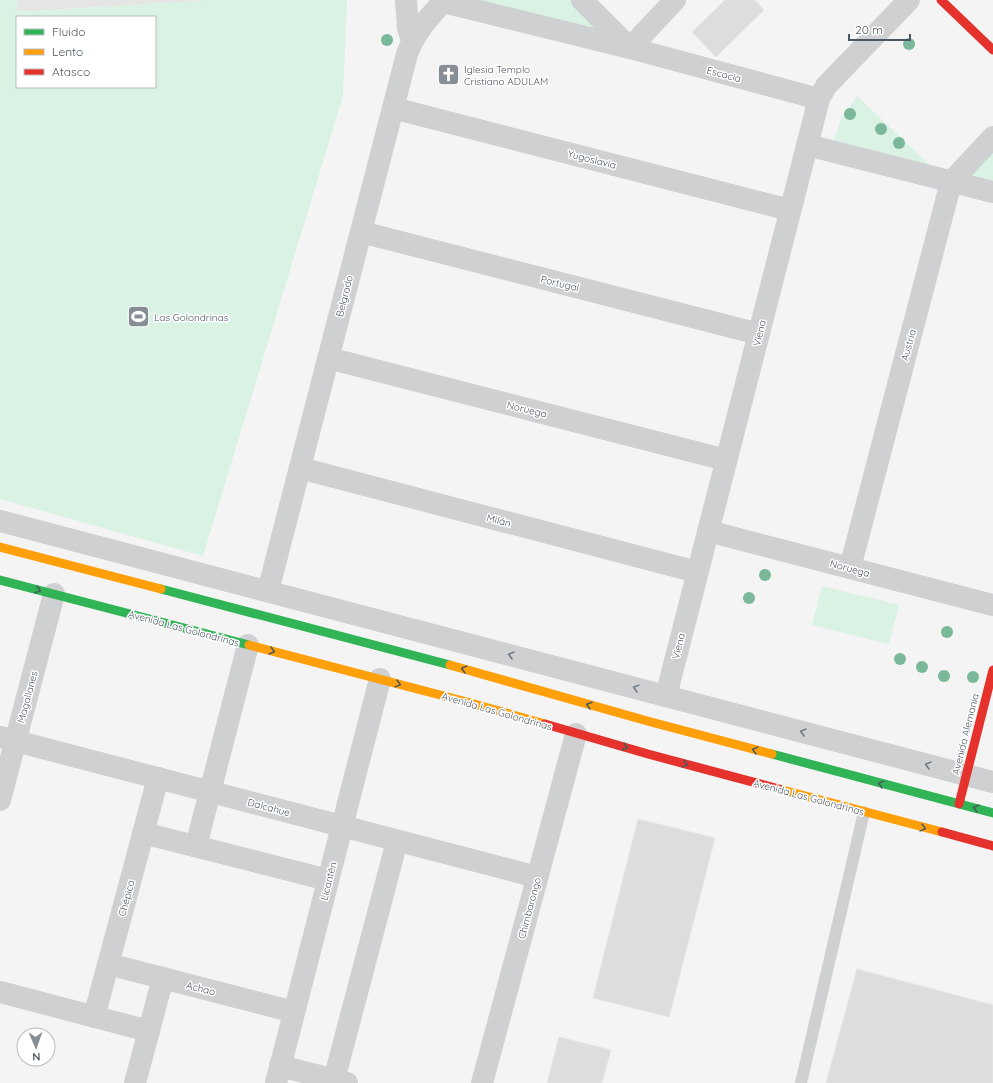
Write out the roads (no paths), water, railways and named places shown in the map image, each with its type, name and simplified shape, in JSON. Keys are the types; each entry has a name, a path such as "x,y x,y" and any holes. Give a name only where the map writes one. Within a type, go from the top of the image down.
{"main road":[{"path":"941,0 993,50"},
{"path":"0,547 478,672 651,722 993,813"},
{"name":"Avenida Las Golondrinas","path":"0,580 380,679 576,734 993,846"},
{"name":"Avenida Alemania","path":"959,804 993,670"},
{"path":"937,808 959,804"},
{"path":"959,804 962,814"},
{"path":"885,818 908,814"},
{"path":"970,829 981,843"}],"street":[{"name":"Belgrado","path":"268,592 393,108 412,40 408,28 406,0"},
{"name":"Escocia","path":"582,0 630,48"},
{"path":"630,48 675,0"},
{"name":"Viena","path":"666,696 819,99 826,86 909,0"},
{"path":"412,40 444,1"},
{"name":"Escocia","path":"444,1 630,48 819,99"},
{"name":"Yugoslavia","path":"393,108 790,210"},
{"name":"Austria","path":"850,568 951,182 993,137"},
{"path":"807,145 993,192"},
{"name":"Portugal","path":"361,232 758,334"},
{"name":"Noruega","path":"328,358 726,460"},
{"name":"Milán","path":"300,468 697,572"},
{"path":"0,521 993,782"},
{"name":"Noruega","path":"708,531 993,605"},
{"name":"Magallanes","path":"0,800 8,739 54,594"},
{"path":"196,846 248,645"},
{"name":"Licantén","path":"278,1074 380,679"},
{"name":"Chimbarongo","path":"482,1083 576,734"},
{"name":"Dalcahue","path":"8,739 537,877"},
{"name":"Chépica","path":"94,1017 158,778"},
{"path":"143,833 328,880"},
{"path":"278,1074 341,1081 397,841"},
{"name":"Achao","path":"108,964 294,1012"},
{"path":"135,1083 163,978"},
{"path":"0,992 149,1031"}],"lane":[{"path":"801,1083 864,812"}],"place":[{"name":"Iglesia Templo Cristiano ADULAM","path":"448,75"},
{"name":"Las Golondrinas","path":"138,317"}]}
